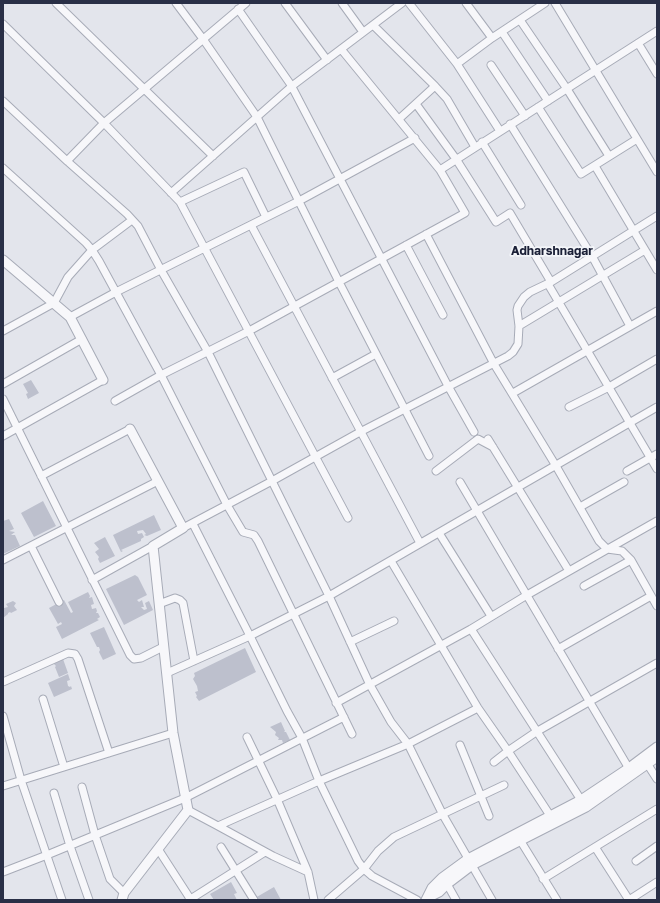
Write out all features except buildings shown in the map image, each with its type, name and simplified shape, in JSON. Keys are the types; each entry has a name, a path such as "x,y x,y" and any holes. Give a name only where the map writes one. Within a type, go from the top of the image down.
{"street":[{"path":"56,3 212,156"},
{"path":"176,3 258,117 339,282 429,456"},
{"path":"67,161 104,123 246,3"},
{"path":"285,3 326,60"},
{"path":"342,3 364,32"},
{"path":"171,193 292,86 402,3"},
{"path":"409,3 456,64 500,131"},
{"path":"466,3 492,38"},
{"path":"456,64 545,3"},
{"path":"555,3 657,172"},
{"path":"238,9 292,86 448,386 474,432"},
{"path":"520,20 567,88 609,156"},
{"path":"3,24 104,123 180,202 348,518"},
{"path":"373,25 447,99 475,147"},
{"path":"440,170 657,31"},
{"path":"502,32 548,101"},
{"path":"638,43 657,74"},
{"path":"115,401 161,375 249,331 466,213 440,170 341,49"},
{"path":"491,65 524,116"},
{"path":"399,119 435,86"},
{"path":"3,101 138,226 161,270 208,352 329,596 370,685 391,722 408,744 443,815 492,900"},
{"path":"416,104 456,159 496,222 510,213 559,303 630,423 654,456 657,469"},
{"path":"538,107 581,174"},
{"path":"510,124 592,256 630,326"},
{"path":"70,317 116,292 251,225 415,138"},
{"path":"581,174 637,139"},
{"path":"482,142 521,205"},
{"path":"595,166 657,270"},
{"path":"3,168 92,250 161,375 227,505 243,532 254,535 258,541 352,734"},
{"path":"180,202 244,172 266,217"},
{"path":"581,174 601,176"},
{"path":"92,580 183,528 193,524 360,432 508,356 518,344 519,326 517,310 521,300 530,292 549,283 657,216"},
{"path":"3,331 54,303 68,276 92,250 132,220"},
{"path":"251,225 420,544"},
{"path":"426,234 494,364 513,393 599,541 607,549 622,552 631,560 657,606"},
{"path":"406,245 443,315"},
{"path":"519,326 645,250"},
{"path":"3,260 70,317 103,380 3,436"},
{"path":"513,393 657,310"},
{"path":"3,384 82,339"},
{"path":"332,378 376,354"},
{"path":"569,407 609,387 657,359"},
{"path":"3,399 130,655 134,659 141,658 163,647"},
{"path":"167,674 250,636 329,596 657,407"},
{"path":"41,476 130,429 183,528"},
{"path":"436,471 478,439 493,447"},
{"path":"488,439 568,571"},
{"path":"627,471 654,456"},
{"path":"3,560 158,481"},
{"path":"460,482 631,772"},
{"path":"580,507 624,482"},
{"path":"336,703 441,644 471,629 568,571 657,521"},
{"path":"193,524 287,712 302,738 319,781 358,861 372,876 417,900"},
{"path":"439,533 491,616"},
{"path":"31,546 59,602"},
{"path":"153,546 173,733 188,810 265,852 308,872"},
{"path":"584,586 631,560"},
{"path":"391,561 478,708 553,820"},
{"path":"558,649 651,596"},
{"path":"159,604 175,598 183,603 194,661"},
{"path":"350,642 394,621"},
{"path":"471,629 583,804"},
{"path":"3,682 68,653 75,654 78,659 109,753"},
{"path":"494,762 536,732 657,663"},
{"path":"43,699 64,767"},
{"path":"218,826 319,781 408,744 478,708"},
{"path":"3,716 21,780 62,900"},
{"path":"3,872 185,798 344,717"},
{"path":"3,786 173,733"},
{"path":"247,737 278,799 308,872 314,900"},
{"path":"460,745 489,816"},
{"path":"428,898 439,892 470,862 520,840 583,804 631,772 657,747"},
{"path":"631,772 648,765 657,758"},
{"path":"648,765 657,779"},
{"path":"328,900 364,869 378,851 394,837 504,785"},
{"path":"82,787 95,835 110,879 123,897 188,810"},
{"path":"54,793 70,846 89,900"},
{"path":"543,879 657,809"},
{"path":"428,898 432,888 442,878 517,833 553,820"},
{"path":"520,840 557,900"},
{"path":"636,861 657,846"},
{"path":"595,847 629,900 657,882"},
{"path":"221,848 254,900"},
{"path":"158,849 191,900 235,870 265,852"},
{"path":"446,884 456,900"}],"district":[{"name":"Adharshnagar","path":"552,251"}]}
